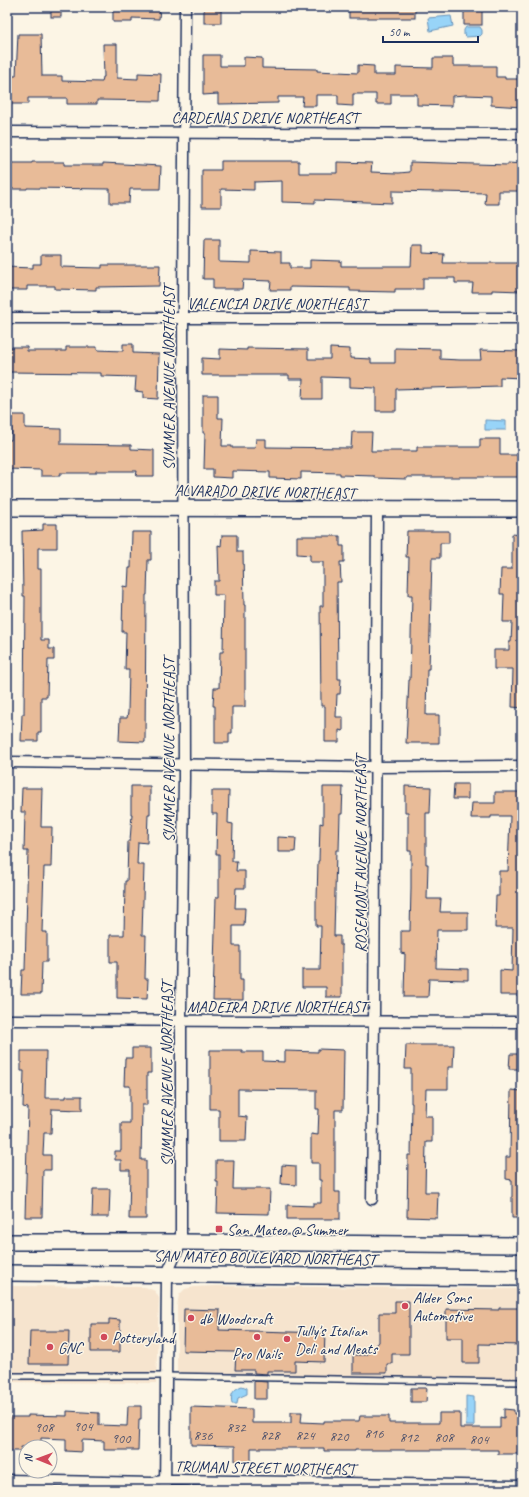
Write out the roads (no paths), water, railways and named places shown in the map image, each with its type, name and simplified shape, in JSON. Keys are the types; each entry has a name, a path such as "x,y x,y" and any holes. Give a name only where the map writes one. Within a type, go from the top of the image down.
{"main road":[{"name":"ALVARADO DRIVE NORTHEAST","path":"7,508 184,507 377,510 522,509"},
{"name":"SAN MATEO BOULEVARD NORTHEAST","path":"7,1242 522,1245"},
{"name":"SAN MATEO BOULEVARD NORTHEAST","path":"7,1273 522,1278"}],"street":[{"name":"SUMMER AVENUE NORTHEAST","path":"165,1485 167,1274 181,1242 181,1020 184,764 183,318 185,7"},
{"name":"CARDENAS DRIVE NORTHEAST","path":"7,132 522,134"},
{"name":"VALENCIA DRIVE NORTHEAST","path":"7,318 522,318"},
{"name":"ROSEMONT AVENUE NORTHEAST","path":"372,1199 377,510"},
{"path":"7,762 376,767 522,766"},
{"name":"MADEIRA DRIVE NORTHEAST","path":"7,1020 522,1022"},
{"name":"TRUMAN STREET NORTHEAST","path":"7,1480 152,1483 165,1485 522,1486"}],"lane":[{"path":"7,1376 166,1376 522,1382"}],"water":[{"path":"451,16 453,26 430,31 428,18"},
{"path":"466,27 480,27 482,34 480,36 466,37 464,35 464,30"},
{"path":"485,420 506,421 506,430 485,430"},
{"path":"242,1386 247,1388 247,1394 238,1398 237,1404 232,1404 231,1398 233,1393 236,1389"},
{"path":"466,1396 474,1397 474,1426 466,1426"}],"place":[{"name":"San Mateo @ Summer","path":"219,1229"},
{"name":"Alder Sons Automotive","path":"405,1306"},
{"name":"db Woodcraft","path":"191,1318"},
{"name":"Potteryland","path":"104,1337"},
{"name":"Pro Nails","path":"257,1337"},
{"name":"Tully's Italian Deli and Meats","path":"287,1339"},
{"name":"GNC","path":"50,1347"}]}
